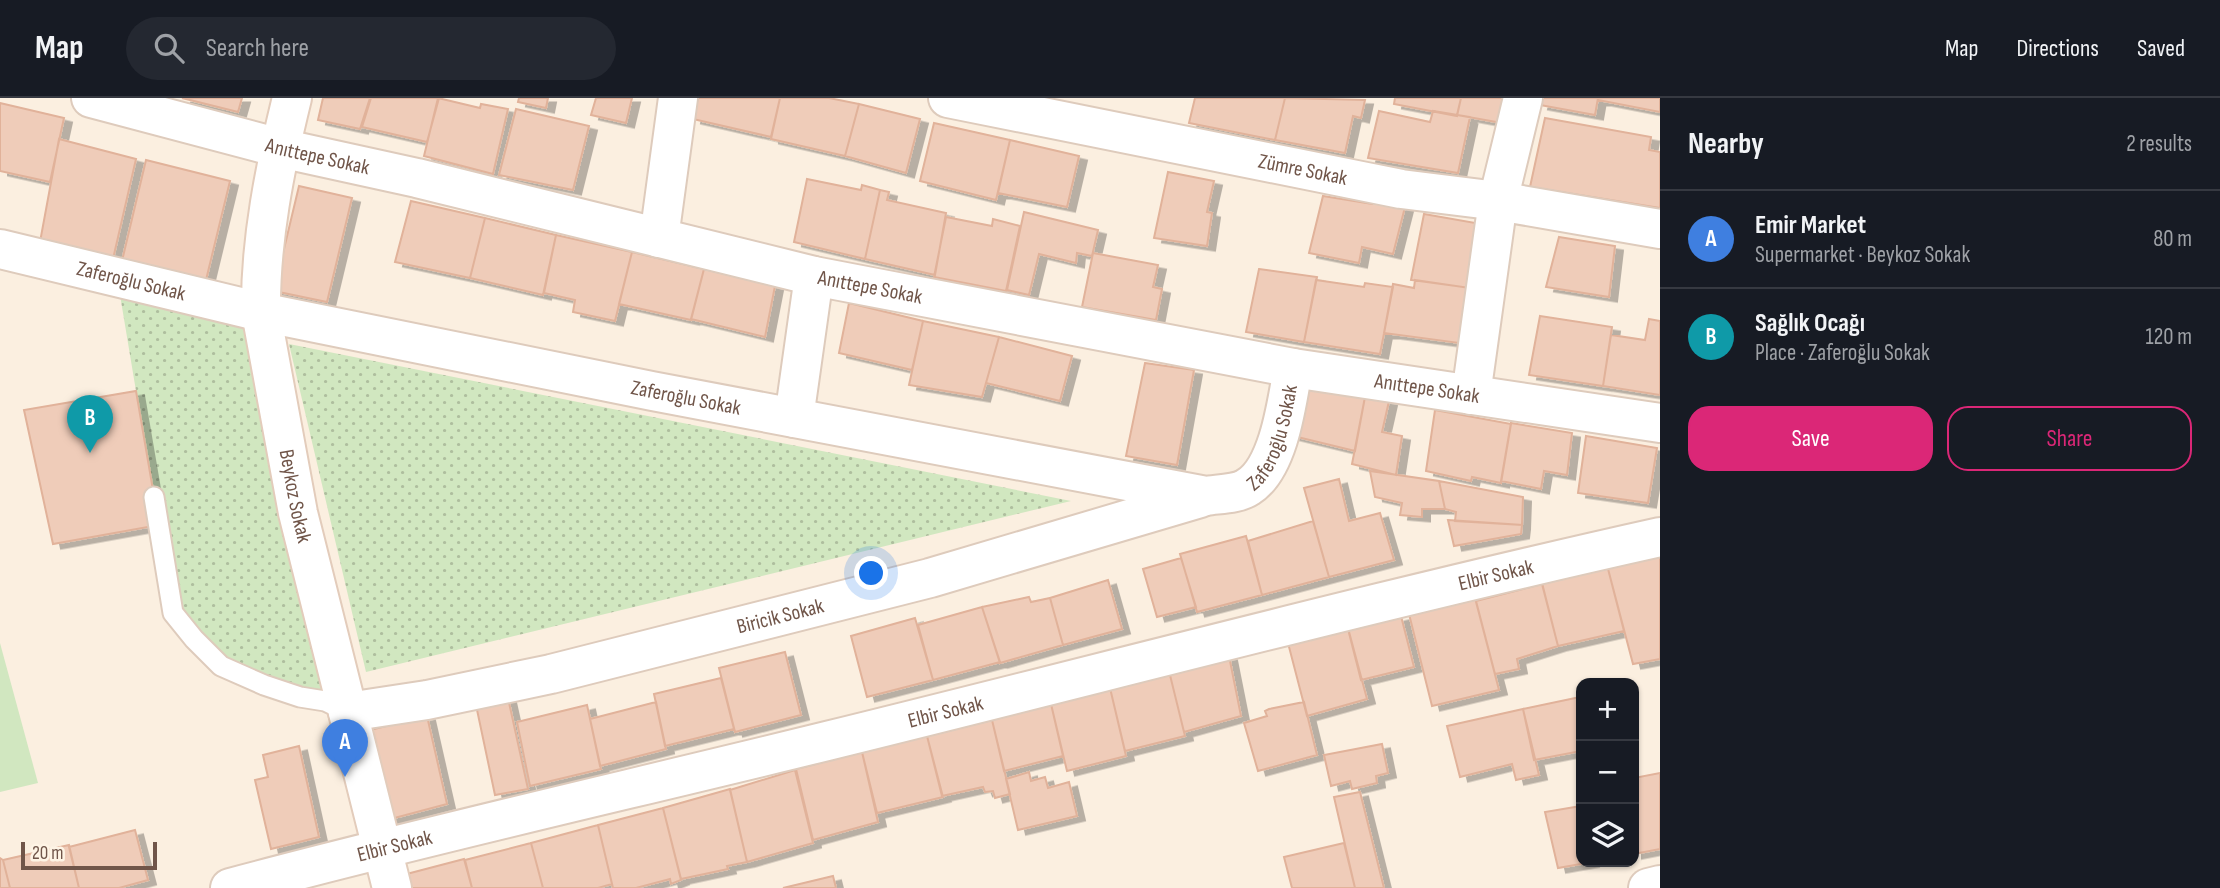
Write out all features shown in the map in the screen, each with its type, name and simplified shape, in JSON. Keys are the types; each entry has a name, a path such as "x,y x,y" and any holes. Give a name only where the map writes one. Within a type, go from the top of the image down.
{"street":[{"name":"Anıttepe Sokak","path":"91,98 279,148 417,177 814,276 1293,368 1660,423"},
{"name":"Beykoz Sokak","path":"292,98 279,148 260,279 261,312 298,513 392,888"},
{"path":"659,238 678,98"},
{"name":"Zümre Sokak","path":"948,98 1401,188 1498,201 1660,229"},
{"path":"1471,395 1498,201 1523,98"},
{"name":"Zaferoğlu Sokak","path":"0,249 261,312 794,418 1206,496 1247,488 1266,471 1285,413 1293,368"},
{"path":"794,418 814,276"},
{"name":"Biricik Sokak","path":"348,712 427,700 603,661 930,578 1206,496"},
{"name":"Elbir Sokak","path":"230,888 382,847 826,741 1484,576 1660,537"},
{"path":"1648,888 1660,886"}],"lane":[{"path":"154,497 173,613 194,639 221,666 264,685 300,697 325,701 348,712"}],"green space":[{"path":"120,295 264,330 348,712 221,666 173,613"},
{"path":"289,344 1071,501 366,672"},
{"path":"0,643 38,783 0,792"}],"building":[{"path":"182,98 242,98 238,112"},
{"path":"323,98 370,98 360,129 318,120"},
{"path":"371,98 439,98 427,142 362,127"},
{"path":"438,98 480,108 481,104 508,109 493,174 424,156"},
{"path":"519,98 548,98 546,108 518,102"},
{"path":"596,98 632,98 626,123 591,115"},
{"path":"698,98 780,98 771,137 693,119"},
{"path":"780,98 829,98 859,104 845,156 771,139"},
{"path":"1195,98 1285,98 1275,140 1189,123"},
{"path":"1285,98 1365,100 1361,118 1353,116 1345,153 1275,140"},
{"path":"1395,98 1461,98 1457,116 1394,104"},
{"path":"1461,98 1508,98 1502,123 1457,115"},
{"path":"1542,98 1598,98 1595,115 1540,105"},
{"path":"1660,98 1660,112 1598,100"},
{"path":"0,103 64,118 50,182 0,171"},
{"path":"859,104 920,119 906,173 845,156"},
{"path":"516,109 589,126 573,190 499,175"},
{"path":"1379,111 1430,122 1433,111 1470,117 1458,173 1368,158"},
{"path":"1545,118 1651,137 1649,150 1660,152 1660,208 1530,187"},
{"path":"934,123 1010,140 996,200 920,181"},
{"path":"59,139 136,159 113,259 40,242"},
{"path":"1010,140 1079,156 1067,207 998,193"},
{"path":"146,160 230,181 206,280 122,261"},
{"path":"1168,172 1214,181 1207,212 1212,213 1207,246 1154,238"},
{"path":"807,179 861,190 862,185 880,190 865,259 794,242"},
{"path":"299,186 352,198 327,302 274,291"},
{"path":"880,190 889,192 887,200 946,213 935,275 865,259"},
{"path":"1323,196 1372,204 1374,200 1405,207 1393,254 1362,247 1359,263 1309,253"},
{"path":"411,201 485,218 470,278 395,262"},
{"path":"1024,212 1098,230 1092,256 1077,253 1076,263 1039,254 1029,295 1007,290"},
{"path":"1424,214 1481,224 1470,288 1411,280"},
{"path":"946,217 992,226 993,219 1020,226 1006,291 934,277"},
{"path":"485,218 556,235 543,295 470,278"},
{"path":"556,235 632,252 615,321 573,312 575,300 544,293"},
{"path":"1559,237 1615,246 1609,297 1546,287"},
{"path":"632,252 704,269 691,320 619,304"},
{"path":"1093,253 1158,265 1153,287 1162,289 1156,320 1082,307"},
{"path":"704,269 775,286 765,337 691,319"},
{"path":"1259,269 1317,277 1304,342 1246,332"},
{"path":"1316,280 1364,287 1365,283 1393,287 1380,354 1304,342"},
{"path":"1415,280 1470,288 1459,343 1384,333 1393,284 1414,288"},
{"path":"849,303 923,321 912,370 839,353"},
{"path":"1540,316 1612,327 1603,386 1529,375"},
{"path":"1649,319 1660,321 1660,395 1603,386 1611,335 1645,340"},
{"path":"923,321 999,337 982,397 909,385"},
{"path":"999,337 1072,356 1060,401 986,383"},
{"path":"1145,363 1194,370 1177,465 1126,456"},
{"path":"1293,380 1365,397 1355,451 1281,433"},
{"path":"136,391 159,525 53,544 24,410"},
{"path":"1365,397 1389,401 1382,432 1402,436 1396,475 1352,464"},
{"path":"1435,410 1511,424 1501,483 1472,477 1471,481 1426,471"},
{"path":"1511,423 1572,433 1567,475 1544,471 1541,489 1501,481"},
{"path":"1586,436 1657,448 1648,503 1578,493"},
{"path":"1370,471 1439,481 1445,509 1422,509 1422,517 1400,515 1402,503 1375,497"},
{"path":"1339,479 1349,521 1380,513 1394,560 1329,577 1304,488"},
{"path":"1439,481 1523,497 1522,525 1455,521 1456,512 1445,509"},
{"path":"1448,520 1522,525 1521,534 1454,546"},
{"path":"1313,521 1329,577 1262,595 1248,541"},
{"path":"1246,536 1262,595 1197,612 1180,554"},
{"path":"1660,557 1660,659 1633,664 1607,565"},
{"path":"1181,558 1196,607 1157,617 1143,569"},
{"path":"1607,565 1624,631 1558,646 1541,579"},
{"path":"1108,580 1122,629 1063,645 1050,598"},
{"path":"1542,584 1558,646 1517,659 1519,669 1495,674 1476,601"},
{"path":"1029,597 1031,602 1050,598 1063,645 1000,663 982,607"},
{"path":"1475,598 1499,690 1432,706 1409,614"},
{"path":"982,607 1000,662 933,680 918,625"},
{"path":"1401,616 1414,667 1361,680 1348,629"},
{"path":"915,618 933,680 867,697 851,636"},
{"path":"1348,628 1367,699 1307,716 1288,643"},
{"path":"785,652 801,715 735,732 719,668"},
{"path":"1229,656 1241,716 1184,732 1169,671"},
{"path":"1169,671 1185,736 1125,751 1110,688"},
{"path":"721,678 734,729 665,746 654,694"},
{"path":"1110,688 1126,756 1067,771 1051,704"},
{"path":"508,698 528,789 495,795 476,705"},
{"path":"1576,698 1576,752 1534,760 1523,709"},
{"path":"656,702 666,749 600,766 590,719"},
{"path":"1304,702 1317,755 1258,771 1244,723 1267,716 1265,711 1269,709"},
{"path":"1051,704 1063,756 1004,771 992,720"},
{"path":"587,705 601,769 530,786 517,722"},
{"path":"1523,709 1539,775 1516,780 1512,764 1460,777 1447,726"},
{"path":"427,716 447,804 387,820 366,731"},
{"path":"992,720 1010,794 995,798 993,791 985,792 983,787 942,796 927,736"},
{"path":"927,736 943,797 877,813 862,752"},
{"path":"1382,744 1388,773 1376,776 1377,783 1352,789 1350,781 1331,786 1324,755"},
{"path":"299,746 319,837 271,849 255,780 268,777 263,755"},
{"path":"862,752 878,822 813,840 796,769"},
{"path":"795,770 813,843 747,862 730,790"},
{"path":"1029,772 1031,781 1045,777 1048,788 1069,782 1077,816 1018,830 1006,779"},
{"path":"1660,773 1660,849 1639,853 1639,804 1639,777"},
{"path":"730,789 747,862 681,879 663,808"},
{"path":"1360,792 1384,888 1355,888 1334,797"},
{"path":"1576,807 1576,865 1558,868 1545,812"},
{"path":"663,808 681,880 671,884 670,879 636,888 613,888 598,825"},
{"path":"598,825 612,884 598,888 543,888 531,843"},
{"path":"135,830 148,880 119,888 79,888 69,847"},
{"path":"531,843 543,888 472,888 465,860"},
{"path":"1344,843 1355,888 1292,888 1284,857"},
{"path":"69,845 79,888 10,888 3,860"},
{"path":"0,858 3,860 10,888 0,888"},
{"path":"464,859 472,888 402,888 399,876"},
{"path":"833,876 836,888 783,888"}],"place":[{"name":"Sağlık Ocağı","path":"90,453"},
{"name":"Emir Market","path":"345,777"}]}
